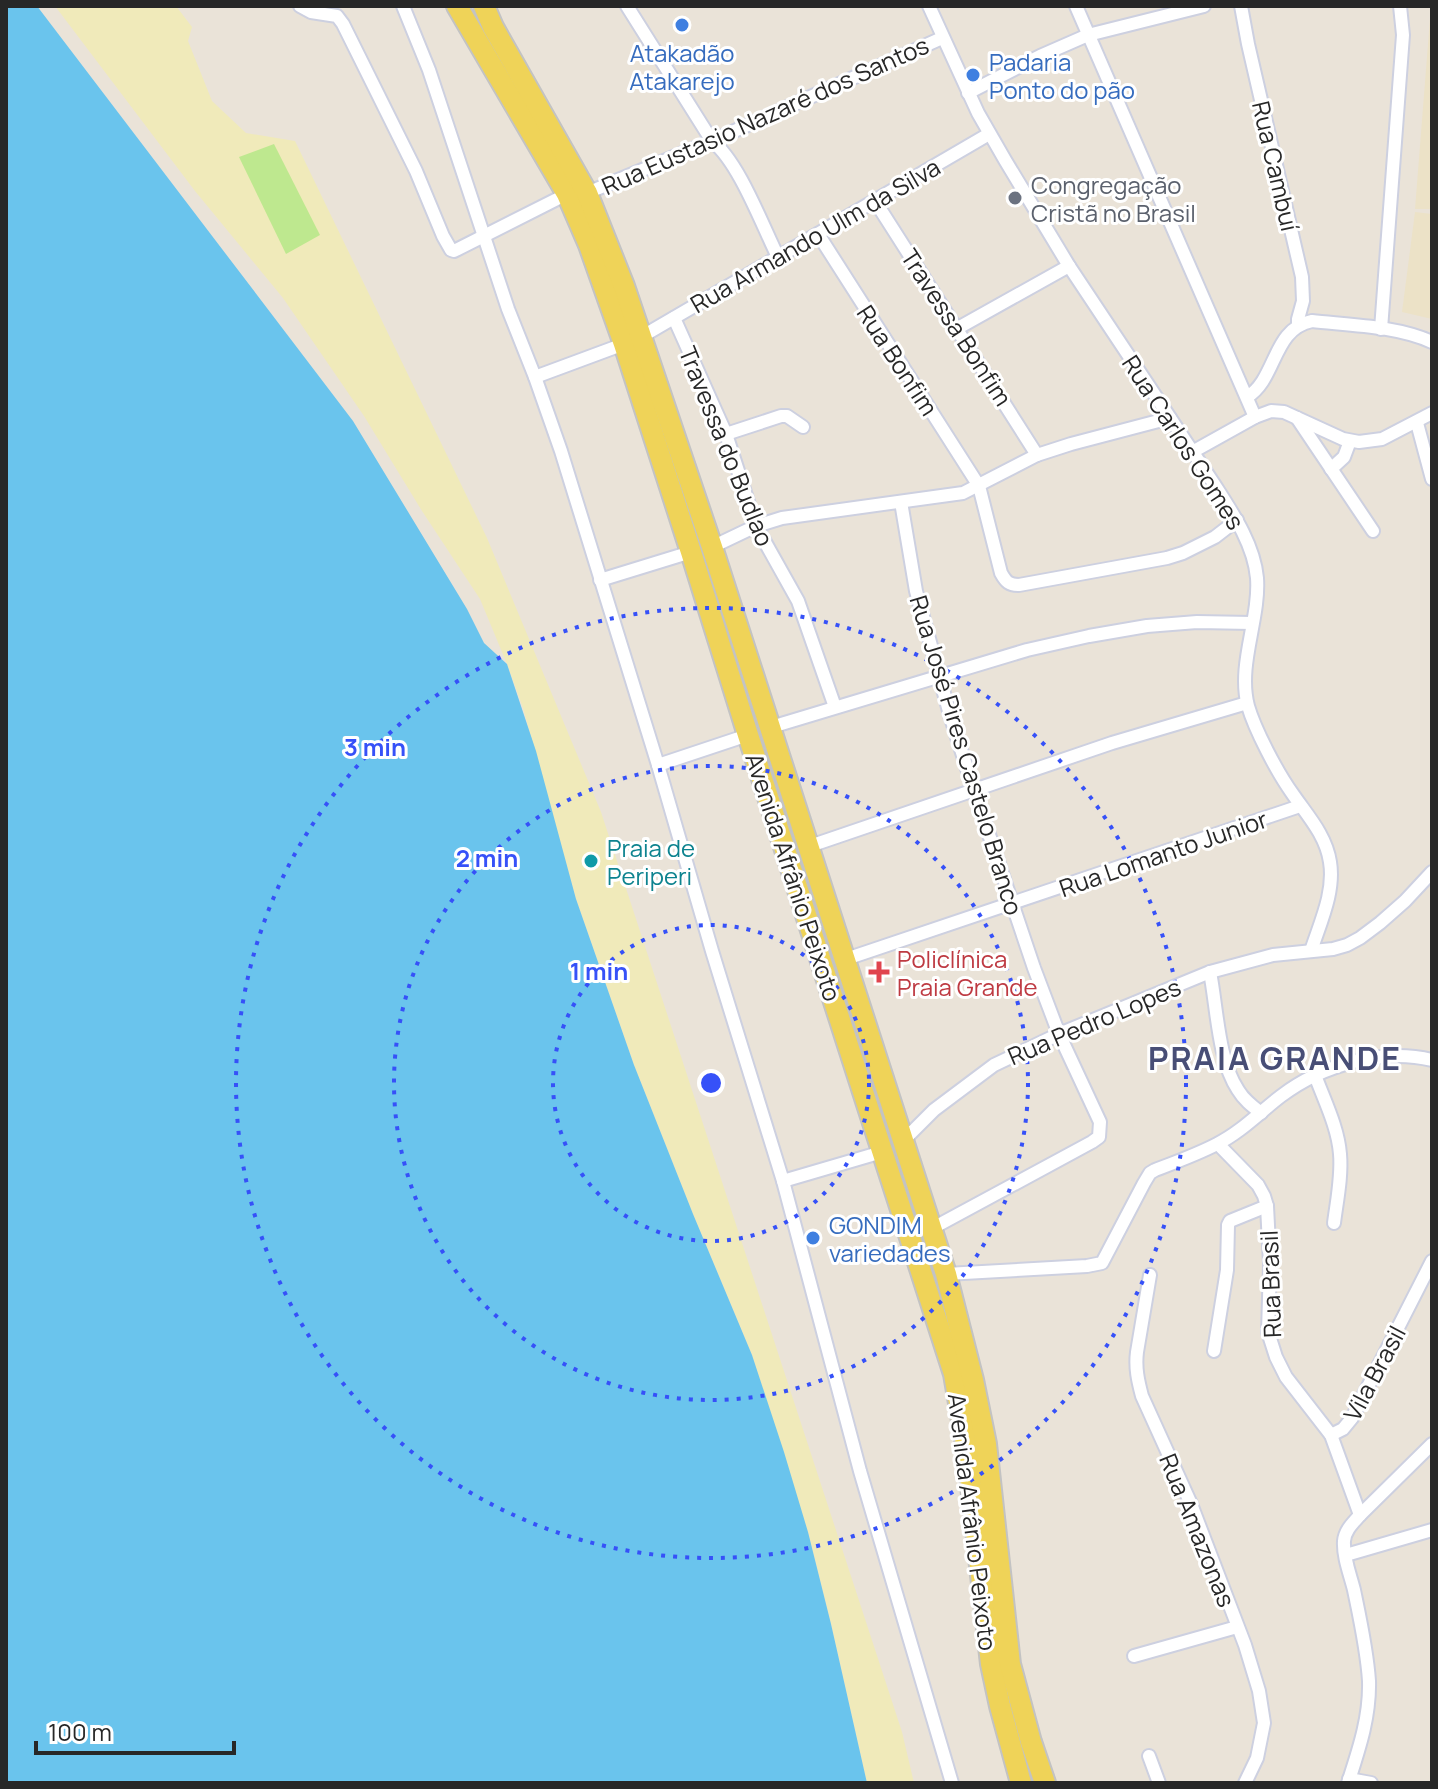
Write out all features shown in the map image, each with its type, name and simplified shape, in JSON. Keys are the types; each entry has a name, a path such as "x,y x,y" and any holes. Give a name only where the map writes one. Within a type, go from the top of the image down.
{"main road":[{"name":"Avenida Afrânio Peixoto","path":"457,6 577,193"},
{"name":"Avenida Afrânio Peixoto","path":"484,6 577,193 589,245 632,340 712,547 946,1274 986,1444 1010,1664 1045,1783"},
{"name":"Avenida Afrânio Peixoto","path":"632,340 691,552 954,1374 967,1450 991,1664 1021,1783"}],"street":[{"name":"Rua Eustasio Nazaré dos Santos","path":"300,6 311,12 337,16 343,24 416,171 443,236 454,251 577,193 712,141 942,38"},
{"path":"403,6 429,70 508,309 561,451 783,1181 860,1471 952,1783"},
{"path":"627,6 712,141 733,164 778,257"},
{"name":"Rua Carlos Gomes","path":"929,6 989,134 1069,266 1237,520 1253,559 1257,577 1246,676 1247,703 1280,774 1314,822 1330,860 1332,880 1329,896 1311,951"},
{"path":"1076,6 1255,417"},
{"path":"968,93 1088,35 1178,9 1204,6"},
{"name":"Rua Cambuí","path":"1241,6 1302,277 1303,301 1298,326"},
{"path":"1381,329 1403,35 1400,6"},
{"name":"Rua Armando Ulm da Silva","path":"535,377 632,340 674,318 989,134"},
{"name":"Travessa Bonfim","path":"875,201 1037,455"},
{"name":"Rua Bonfim","path":"818,234 979,486 1005,581 1019,585 1167,558 1202,545 1237,520"},
{"path":"958,328 1069,266"},
{"name":"Travessa do Budlao","path":"674,318 726,434 756,526 798,601 835,707"},
{"path":"1247,397 1260,386 1286,335 1312,321 1381,329 1432,342"},
{"path":"1194,451 1263,413 1278,410 1350,441 1368,442 1382,439 1432,413"},
{"path":"726,434 781,416 787,416 803,427"},
{"path":"712,547 756,526 782,518 963,493 1037,455 1170,418"},
{"path":"1297,418 1373,531"},
{"path":"1417,423 1432,479"},
{"path":"1331,469 1344,457 1350,441"},
{"name":"Rua José Pires Castelo Branco","path":"901,502 916,591 974,790 1059,1034 1100,1122 1099,1137 931,1229"},
{"path":"600,580 691,552"},
{"path":"768,728 939,675 1089,636 1147,626 1197,622 1252,623"},
{"path":"807,847 1112,743 1247,703"},
{"path":"658,765 748,735"},
{"name":"Rua Lomanto Junior","path":"843,960 1300,806"},
{"name":"Rua Pedro Lopes","path":"902,1142 934,1110 994,1065 1059,1034 1210,972 1273,955 1347,945 1405,901 1432,872"},
{"path":"1210,972 1227,1067 1239,1092 1261,1113"},
{"path":"946,1274 1102,1263 1150,1173 1218,1144 1315,1075 1377,1057 1432,1060"},
{"path":"1315,1075 1340,1155 1334,1223"},
{"name":"Rua Brasil","path":"1218,1144 1258,1185 1267,1206 1270,1264 1268,1332 1286,1377 1331,1435 1360,1515"},
{"path":"783,1181 882,1152"},
{"path":"1214,1351 1227,1270 1228,1225 1230,1221 1267,1206"},
{"name":"Vila Brasil","path":"1331,1435 1343,1429 1352,1418 1432,1261"},
{"name":"Rua Amazonas","path":"1150,1275 1135,1365 1137,1379 1191,1504 1245,1645 1263,1710 1262,1739 1245,1783"},
{"path":"1371,1783 1348,1781 1367,1715 1369,1679 1345,1537 1360,1515 1432,1444"},
{"path":"1346,1555 1432,1530"},
{"path":"1134,1656 1237,1627"},
{"path":"1149,1756 1159,1783"}],"shaded area":[{"path":"1431,6 1432,209 1415,209"},
{"path":"1415,212 1432,214 1432,319 1402,312"}],"sand":[{"name":"Praia de Periperi","path":"55,6 176,6 192,27 188,41 212,101 246,133 295,141 487,538 601,812 902,1732 914,1783 867,1783 808,1532 752,1355 634,1065 576,899 523,708 480,599 364,416 283,298 195,191"}],"green space":[{"path":"274,144 320,235 286,254 239,157"}],"water":[{"path":"6,6 37,6 353,421 467,609 484,643 507,664 536,751 576,899 634,1065 752,1355 784,1452 808,1532 867,1783 6,1783"}],"place":[{"name":"Atakadão Atakarejo","path":"682,25"},
{"name":"Padaria Ponto do pão","path":"973,75"},
{"name":"Congregação Cristã no Brasil","path":"1015,198"},
{"name":"Praia de Periperi","path":"591,861"},
{"name":"Policlínica Praia Grande","path":"879,972"},
{"name":"GONDIM variedades","path":"813,1238"}],"district":[{"name":"PRAIA GRANDE","path":"1275,1058"}]}
